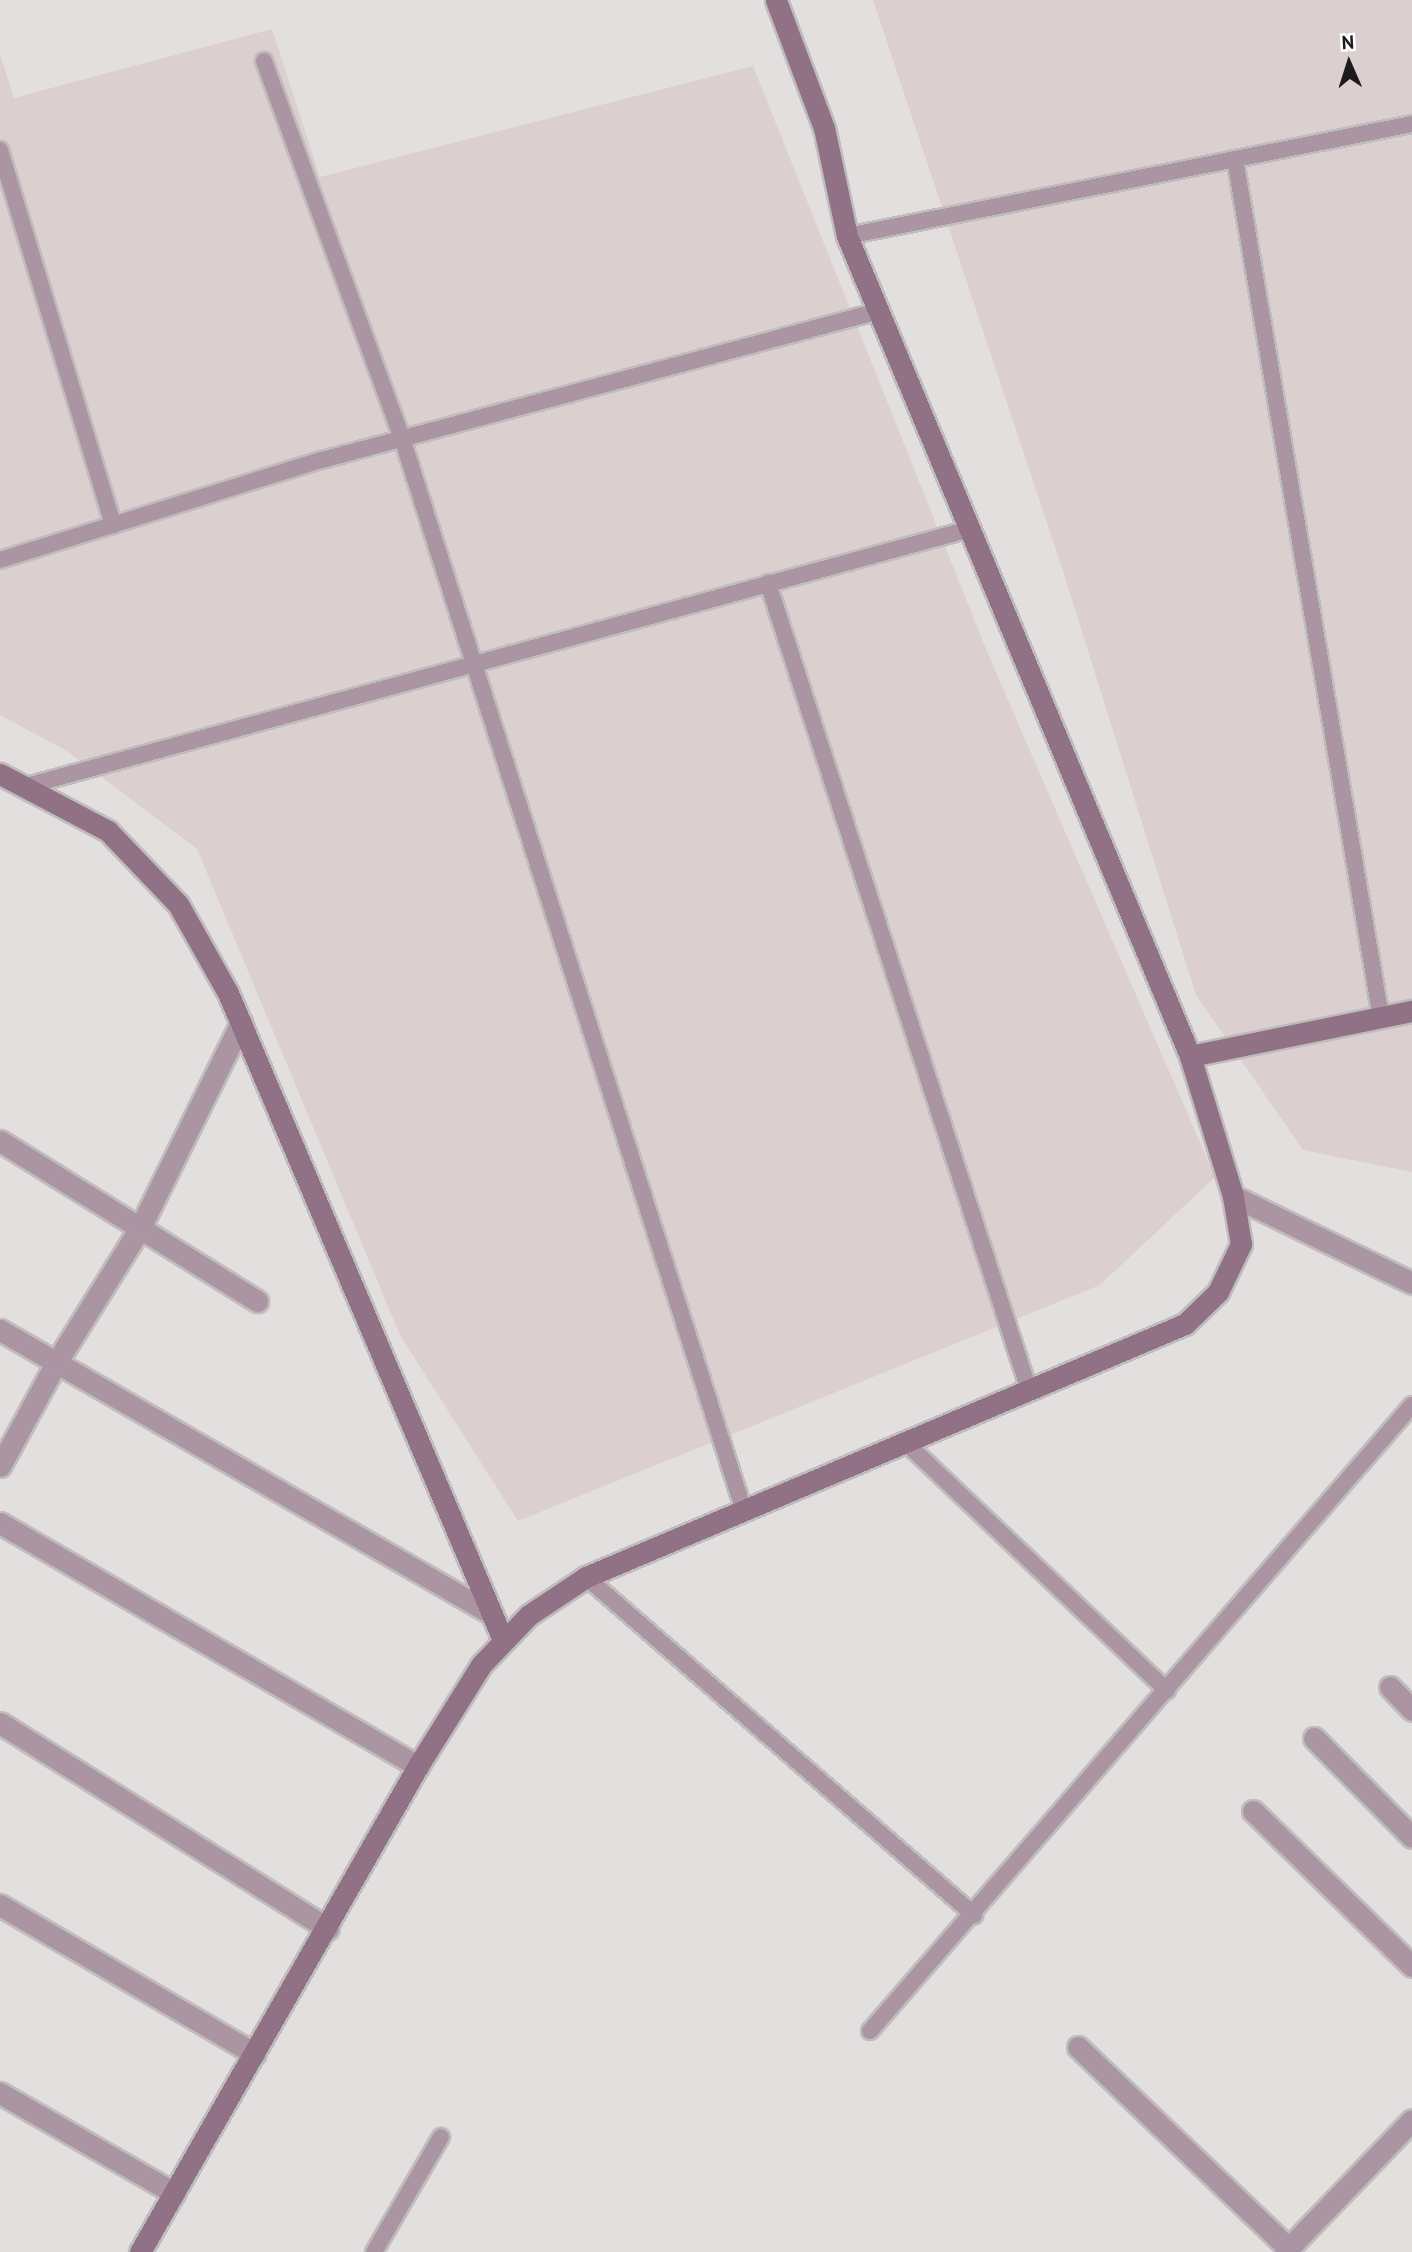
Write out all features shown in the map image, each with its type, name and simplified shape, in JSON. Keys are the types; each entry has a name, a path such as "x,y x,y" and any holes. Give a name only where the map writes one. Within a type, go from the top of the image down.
{"street":[{"path":"140,2252 328,1929 418,1766 481,1665 529,1615 586,1577 1185,1324 1218,1292 1241,1244 1233,1196 1190,1056 847,236 824,128 776,0"},
{"path":"0,774 108,831 178,904 241,1023 503,1640"},
{"path":"1190,1056 1412,1012"},
{"path":"0,1466 55,1363 140,1228 241,1023"},
{"path":"0,1141 257,1301"},
{"path":"1233,1196 1412,1283"},
{"path":"0,1330 492,1614"},
{"path":"0,1523 418,1766"},
{"path":"1390,1687 1412,1710"},
{"path":"0,1723 328,1929"},
{"path":"1314,1738 1412,1837"},
{"path":"1253,1811 1412,1966"},
{"path":"0,1905 255,2054"},
{"path":"1078,2047 1286,2250 1412,2120"},
{"path":"0,2092 174,2193"}],"lane":[{"path":"264,61 402,438 471,665 744,1510"},
{"path":"847,236 1412,124"},
{"path":"0,150 113,525"},
{"path":"1235,159 1381,1018"},
{"path":"0,560 402,438 878,311"},
{"path":"23,787 970,529"},
{"path":"768,583 1029,1390"},
{"path":"870,2031 974,1915 1412,1405"},
{"path":"905,1442 1167,1691"},
{"path":"586,1577 974,1915"},
{"path":"374,2252 441,2137"}],"shaded area":[{"path":"873,0 1412,0 1412,1172 1303,1150 1196,995 1062,568"},
{"path":"272,29 320,177 753,66 988,654 1215,1177 1100,1285 518,1521 400,1335 197,849 67,751 0,715 0,54 14,98"}]}
